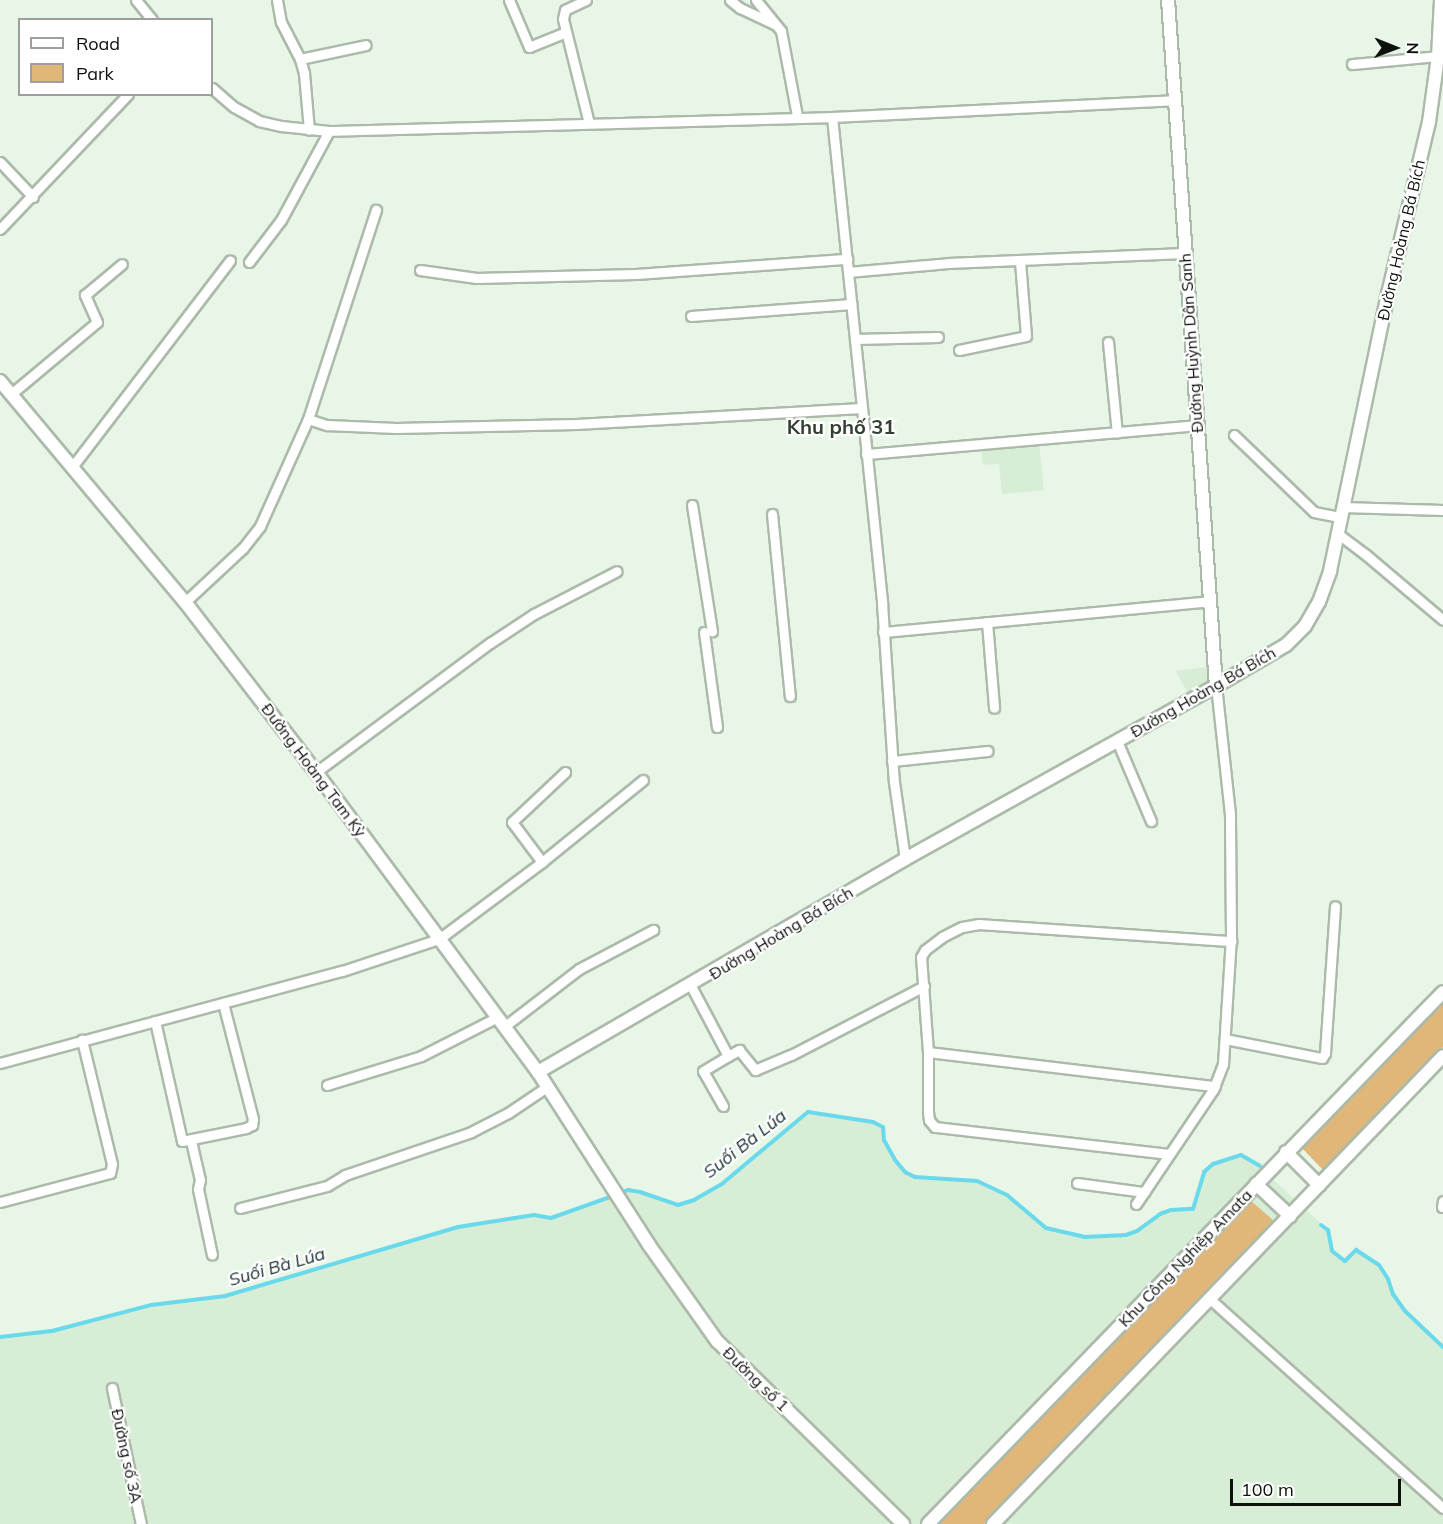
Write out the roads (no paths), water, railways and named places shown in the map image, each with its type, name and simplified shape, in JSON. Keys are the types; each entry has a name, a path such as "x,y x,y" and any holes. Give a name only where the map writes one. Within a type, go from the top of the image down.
{"street":[{"path":"136,0 150,18"},
{"path":"277,0 281,22 300,59 306,83 309,130"},
{"path":"509,0 529,47 566,32"},
{"path":"586,0 563,13 589,123"},
{"path":"730,0 740,8 777,25"},
{"path":"756,0 777,25 783,38 797,116"},
{"name":"Đường Huỳnh Dân Sanh","path":"1168,0 1208,601 1216,686"},
{"name":"Đường Hoàng Bá Bích","path":"538,1072 691,986 905,859 1216,686 1286,645 1305,626 1319,602 1330,571 1341,512 1428,122 1438,56 1441,0"},
{"path":"300,59 366,45"},
{"path":"1352,64 1438,56"},
{"path":"213,89 234,107 259,121 309,130 329,131 797,116 832,117 1174,100"},
{"path":"0,229 33,197 126,96"},
{"path":"832,117 884,632 892,761 905,859"},
{"path":"249,262 280,220 329,131"},
{"path":"0,162 33,197"},
{"path":"185,602 243,548 260,526 308,419 376,210"},
{"path":"848,272 928,264 1184,253"},
{"path":"420,270 476,278 636,274 847,259"},
{"path":"72,467 230,260"},
{"path":"959,350 1026,336 1020,261"},
{"path":"11,394 97,322 85,295 122,264"},
{"path":"691,316 852,304"},
{"path":"855,339 938,337"},
{"path":"1108,342 1117,433"},
{"name":"Đường Hoàng Tam Kỳ","path":"0,381 185,602 316,772 538,1072 605,1176"},
{"path":"308,419 327,425 396,428 576,424 862,408"},
{"path":"866,454 1197,425"},
{"path":"1234,435 1314,512 1443,510"},
{"path":"692,506 708,631 717,727"},
{"path":"772,514 790,696"},
{"path":"1337,533 1443,620"},
{"path":"316,772 490,643 552,604 617,571"},
{"path":"884,632 1208,601"},
{"path":"987,622 994,708"},
{"path":"1136,1203 1215,1086 1223,1064 1231,941 1230,814 1216,686"},
{"path":"1117,741 1151,821"},
{"path":"892,761 987,751"},
{"path":"542,862 512,822 565,772"},
{"path":"0,1063 342,972 439,939 542,862 643,780"},
{"path":"1225,1039 1322,1058 1325,1053 1335,906"},
{"path":"1169,1154 934,1127 929,1120 928,1112 928,1052 921,957 925,950 942,936 962,927 979,924 1231,941"},
{"path":"327,1085 421,1056 502,1022 579,969 653,930"},
{"path":"691,986 728,1056"},
{"path":"723,1106 703,1071 728,1056 739,1050 749,1066 755,1070 762,1069 924,986"},
{"name":"Khu Công Nghiệp Amata","path":"928,1524 1443,992"},
{"path":"155,1021 182,1140 192,1141 246,1128 253,1124 223,1003"},
{"path":"0,1190 1,1202 110,1173 112,1164 82,1040"},
{"path":"928,1052 1215,1086"},
{"path":"993,1524 1443,1056"},
{"path":"240,1208 327,1186 345,1175 471,1132 508,1113 548,1086"},
{"path":"192,1141 200,1180 198,1189 213,1255"},
{"path":"1286,1152 1319,1185"},
{"name":"Đường số 1","path":"605,1176 717,1341 903,1524"},
{"path":"1077,1183 1144,1192"},
{"path":"1256,1184 1290,1216"},
{"path":"1210,1299 1443,1508"},
{"name":"Đường số 3A","path":"112,1388 141,1524"}],"waterway":[{"name":"Suối Bà Lúa","path":"620,1193 628,1190 640,1192 678,1205 694,1200 723,1183 808,1112 873,1122 883,1127 884,1140 905,1172 915,1177 977,1181 1007,1195 1046,1228 1084,1237 1126,1235 1137,1231 1160,1214 1171,1210 1193,1209 1204,1172 1213,1164 1241,1155 1260,1166"},
{"name":"Suối Bà Lúa","path":"0,1337 52,1331 151,1305 225,1296 458,1227 534,1215 551,1218 613,1196"},
{"path":"1321,1225 1328,1230 1332,1251 1345,1261 1356,1250 1379,1265 1388,1279 1393,1294 1405,1311 1443,1347"}],"district":[{"name":"Khu phố 31","path":"841,426"}]}
